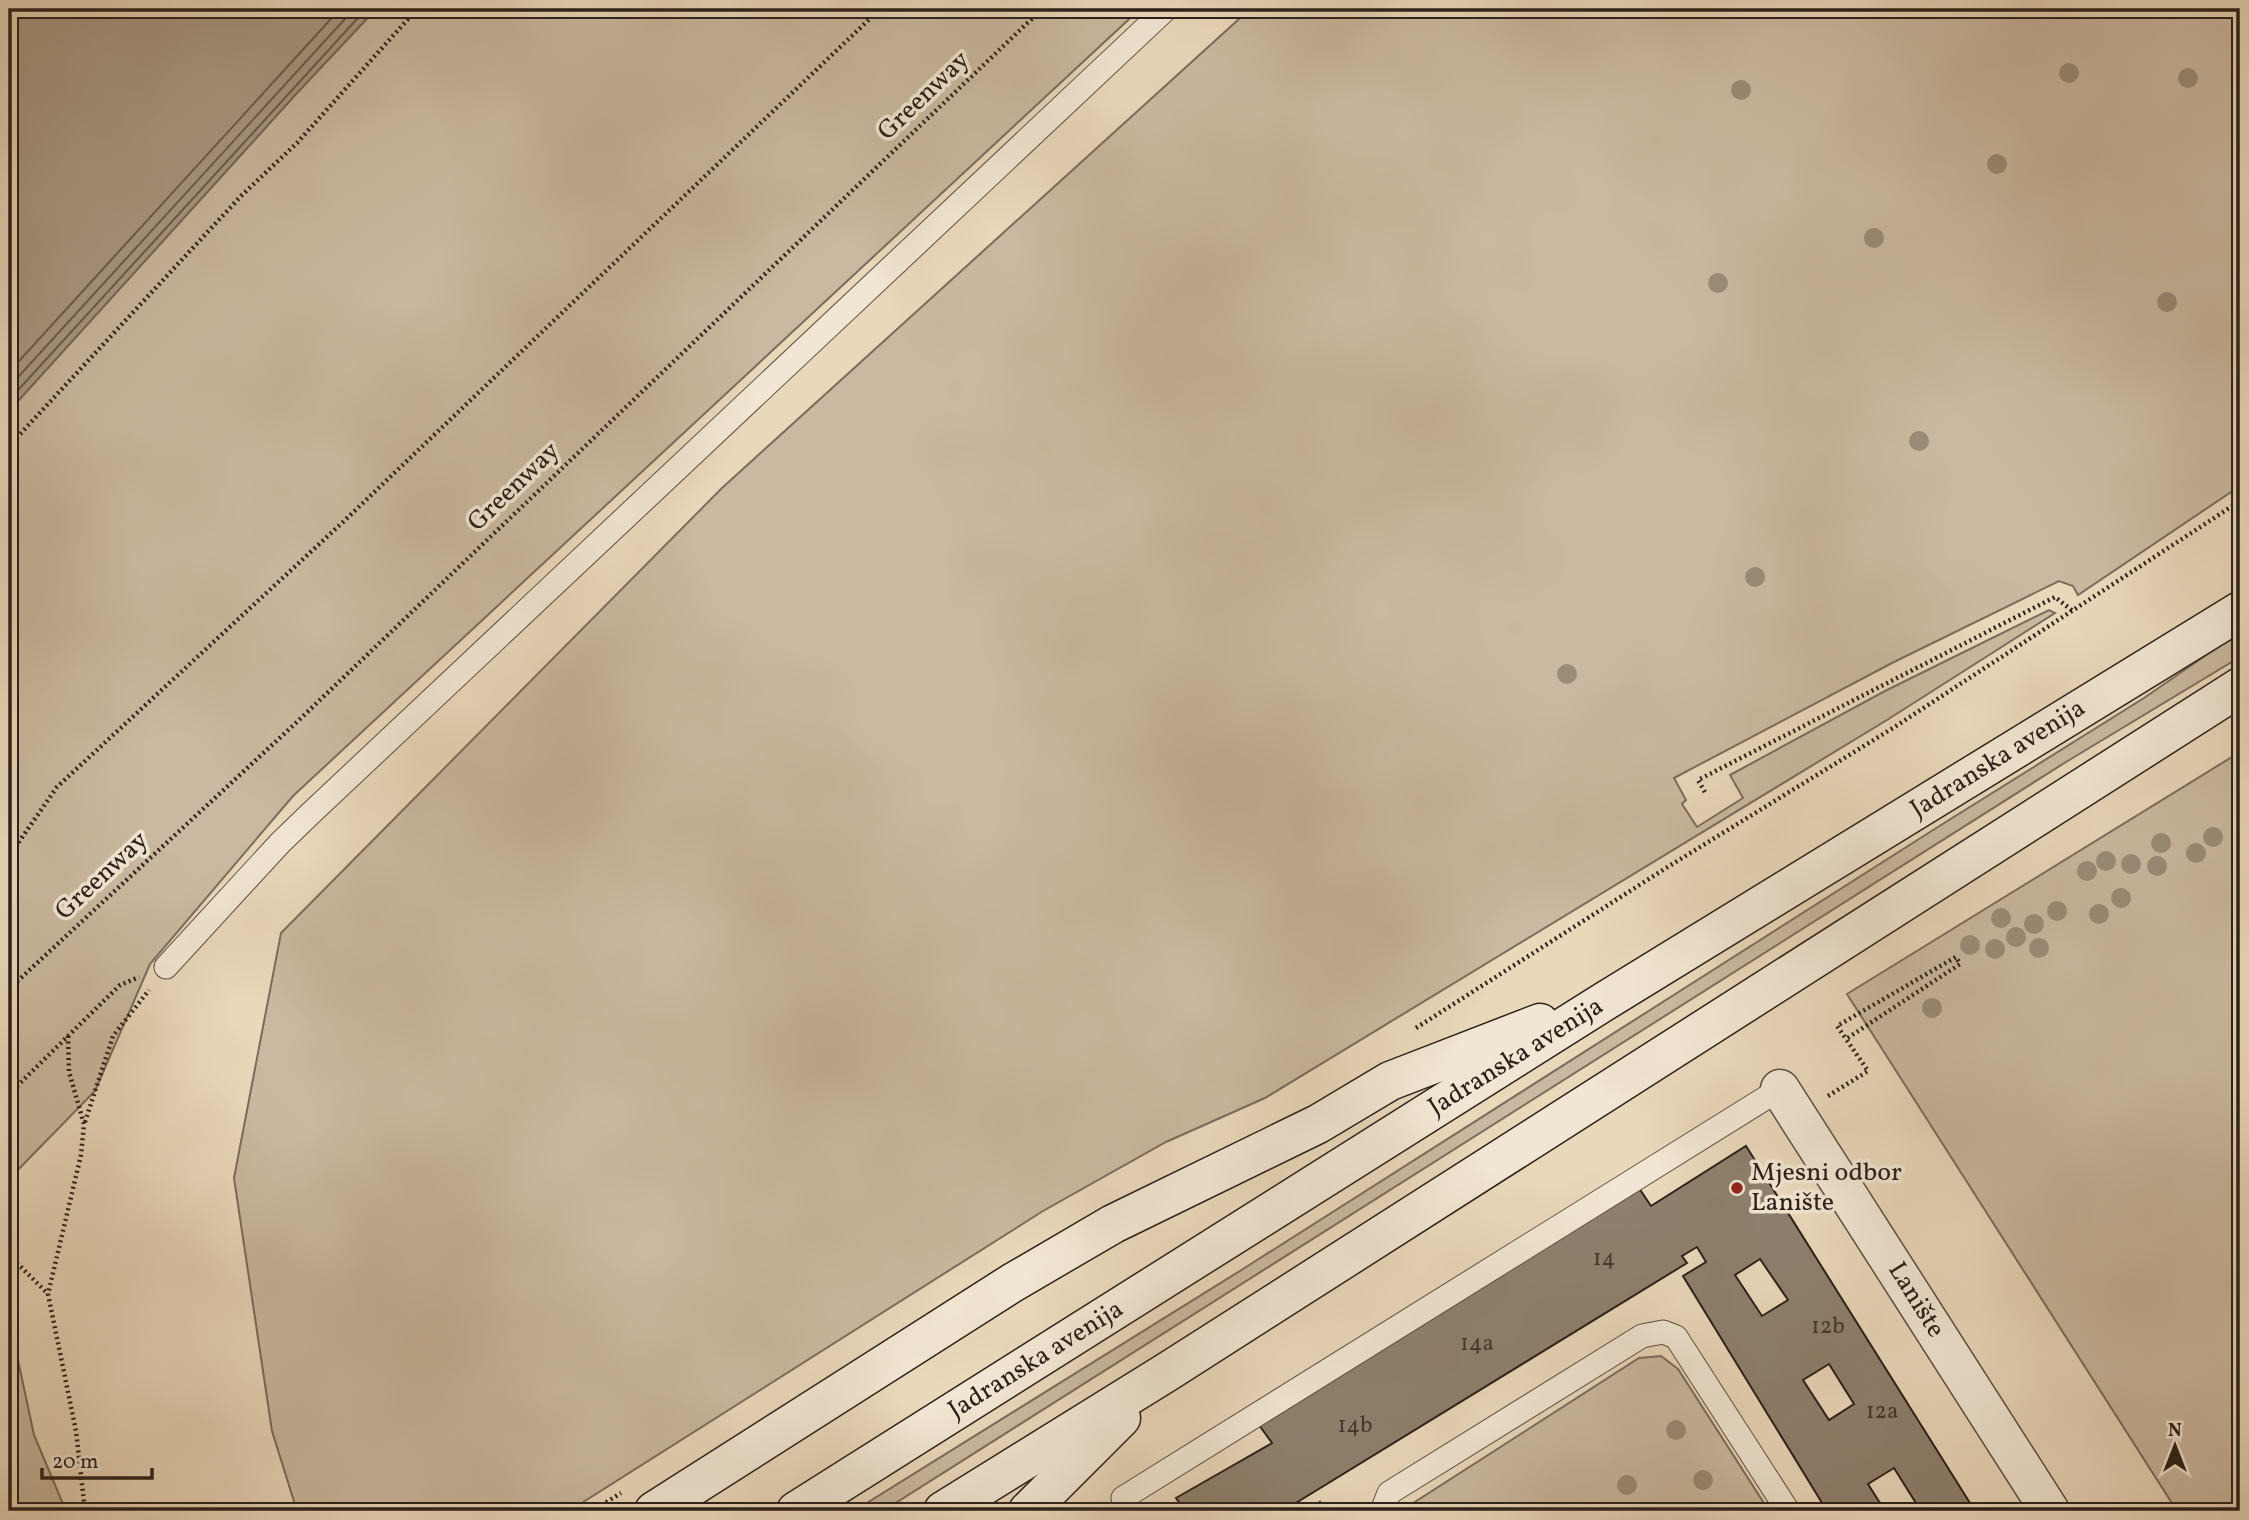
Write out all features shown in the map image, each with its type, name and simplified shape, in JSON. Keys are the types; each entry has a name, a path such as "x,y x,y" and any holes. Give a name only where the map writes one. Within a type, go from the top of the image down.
{"main road":[{"name":"Jadranska avenija","path":"796,1511 1605,1001 2240,611"},
{"path":"943,1511 1167,1373 2240,687"},
{"path":"640,1501 1113,1224 1318,1124 1390,1081 1605,1001"},
{"name":"Lanište","path":"1789,1102 2050,1511"},
{"path":"1028,1511 1167,1373"}],"lane":[{"path":"166,967 310,814 1166,9"},
{"path":"1123,1498 1789,1102"},
{"path":"1382,1511 1389,1493 1642,1336 1663,1332 1676,1337 1788,1511"}],"path":[{"path":"9,446 241,196 297,143 416,9"},
{"path":"9,856 57,787 343,522 880,9"},
{"name":"Greenway","path":"9,989 299,720 1042,9"},
{"path":"1413,1029 1666,868 1905,721 2240,501"},
{"path":"1705,792 1698,779 2055,597 2074,612"},
{"path":"1789,1102 1868,1071 1837,1026 1956,957 1960,964 1846,1039"},
{"path":"9,1094 120,985 166,967"},
{"path":"85,1511 74,1417 48,1294 81,1155 84,1124 113,1036 166,967"},
{"path":"68,1036 69,1072 84,1124"},
{"path":"9,1255 48,1294"},
{"path":"592,1511 640,1501"}],"shaded area":[{"path":"376,9 1140,9 293,796 150,964 95,1091 9,1179 9,411"},
{"path":"1250,9 2240,9 2240,486 2078,595 2073,586 2059,581 1892,663 1674,778 1686,800 1682,804 1697,827 1743,798 1730,775 1885,691 2049,610 2055,613 1887,720 1265,1098 1166,1142 1043,1211 569,1511 297,1511 272,1431 234,1178 281,933 722,488"},
{"path":"2240,634 2240,657 2066,762 883,1511 854,1511 1243,1269 2144,698"},
{"path":"2240,752 2240,1511 2177,1511 1847,994"},
{"path":"9,1318 34,1435 66,1511 9,1511"},
{"path":"1661,1356 1678,1369 1769,1511 1407,1511 1407,1507 1639,1358"}],"water":[{"path":"9,9 376,9 9,411"}],"building":[{"path":"1746,1146 1975,1511 1914,1511 1919,1508 1894,1468 1868,1484 1885,1511 1827,1511 1683,1276 1706,1262 1697,1247 1682,1256 1687,1263 1291,1506 1294,1511 1185,1511 1176,1498 1272,1443 1259,1425 1639,1188 1651,1206","holes":["1760,1259 1788,1300 1762,1316 1735,1275","1829,1364 1854,1404 1829,1420 1803,1380"]},
{"path":"1320,1502 1325,1511 1306,1511"}],"place":[{"name":"Mjesni odbor Lanište","path":"1737,1188"}]}
